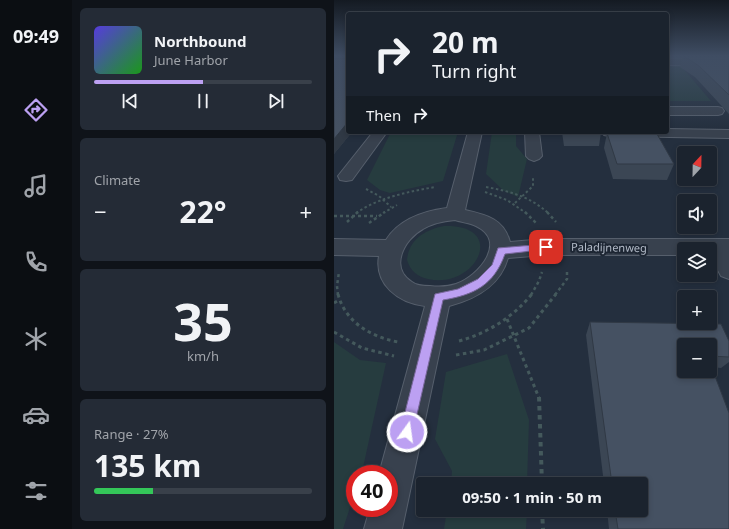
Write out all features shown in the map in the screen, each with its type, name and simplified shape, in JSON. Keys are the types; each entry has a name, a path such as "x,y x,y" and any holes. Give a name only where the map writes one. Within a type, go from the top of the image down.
{"street":[{"path":"669,111 718,111"},
{"path":"669,133 729,134"},
{"path":"346,176 378,134"},
{"path":"455,214 475,134"},
{"path":"532,134 534,156"},
{"path":"455,214 470,215 483,220 494,228 500,238 501,251 496,267 481,282 460,293 439,297 416,295 400,287 390,276 388,262 392,248 400,236 411,227 425,219 440,215 455,214"},
{"path":"334,247 392,248"},
{"name":"Paladijnenweg","path":"501,251 546,247 723,247 729,270"},
{"path":"398,467 439,297"},
{"path":"383,529 386,517"}],"path":[{"path":"515,203 533,186 534,156"},
{"path":"346,176 379,196 392,207"},
{"path":"334,216 378,216"},
{"path":"334,303 340,300"},
{"path":"506,319 539,396 542,477"},
{"path":"334,332 352,345 379,354 424,360"},
{"path":"542,517 543,529"}],"green space":[{"path":"669,81 694,81 711,101 669,101"},
{"path":"390,134 457,134 443,181 390,193 380,190 367,180"},
{"path":"492,134 516,134 516,146 527,159 518,197 504,191 486,174"},
{"path":"444,226 464,228 476,235 480,245 478,256 471,267 460,275 445,280 420,277 412,270 407,260 411,246 424,233"},
{"path":"334,342 360,360 386,363 363,465 346,465 347,517 343,529 334,529"},
{"path":"507,354 529,420 527,477 452,477 452,471 435,439 446,372"},
{"path":"446,517 527,517 526,529 444,529"}],"building":[{"path":"334,81 346,81 346,124 334,139"},
{"path":"714,81 729,81 729,95"},
{"path":"607,134 657,134 674,164 617,164"},
{"path":"590,322 677,323 677,330 717,330 717,324 721,324 729,341 729,357 717,356 717,338 677,338 677,378 716,378 729,413 729,529 618,529 616,517 648,517 648,477 611,477"}],"route":[{"path":"407,432 439,297 460,293 481,282 496,267 501,251 546,247"}]}
